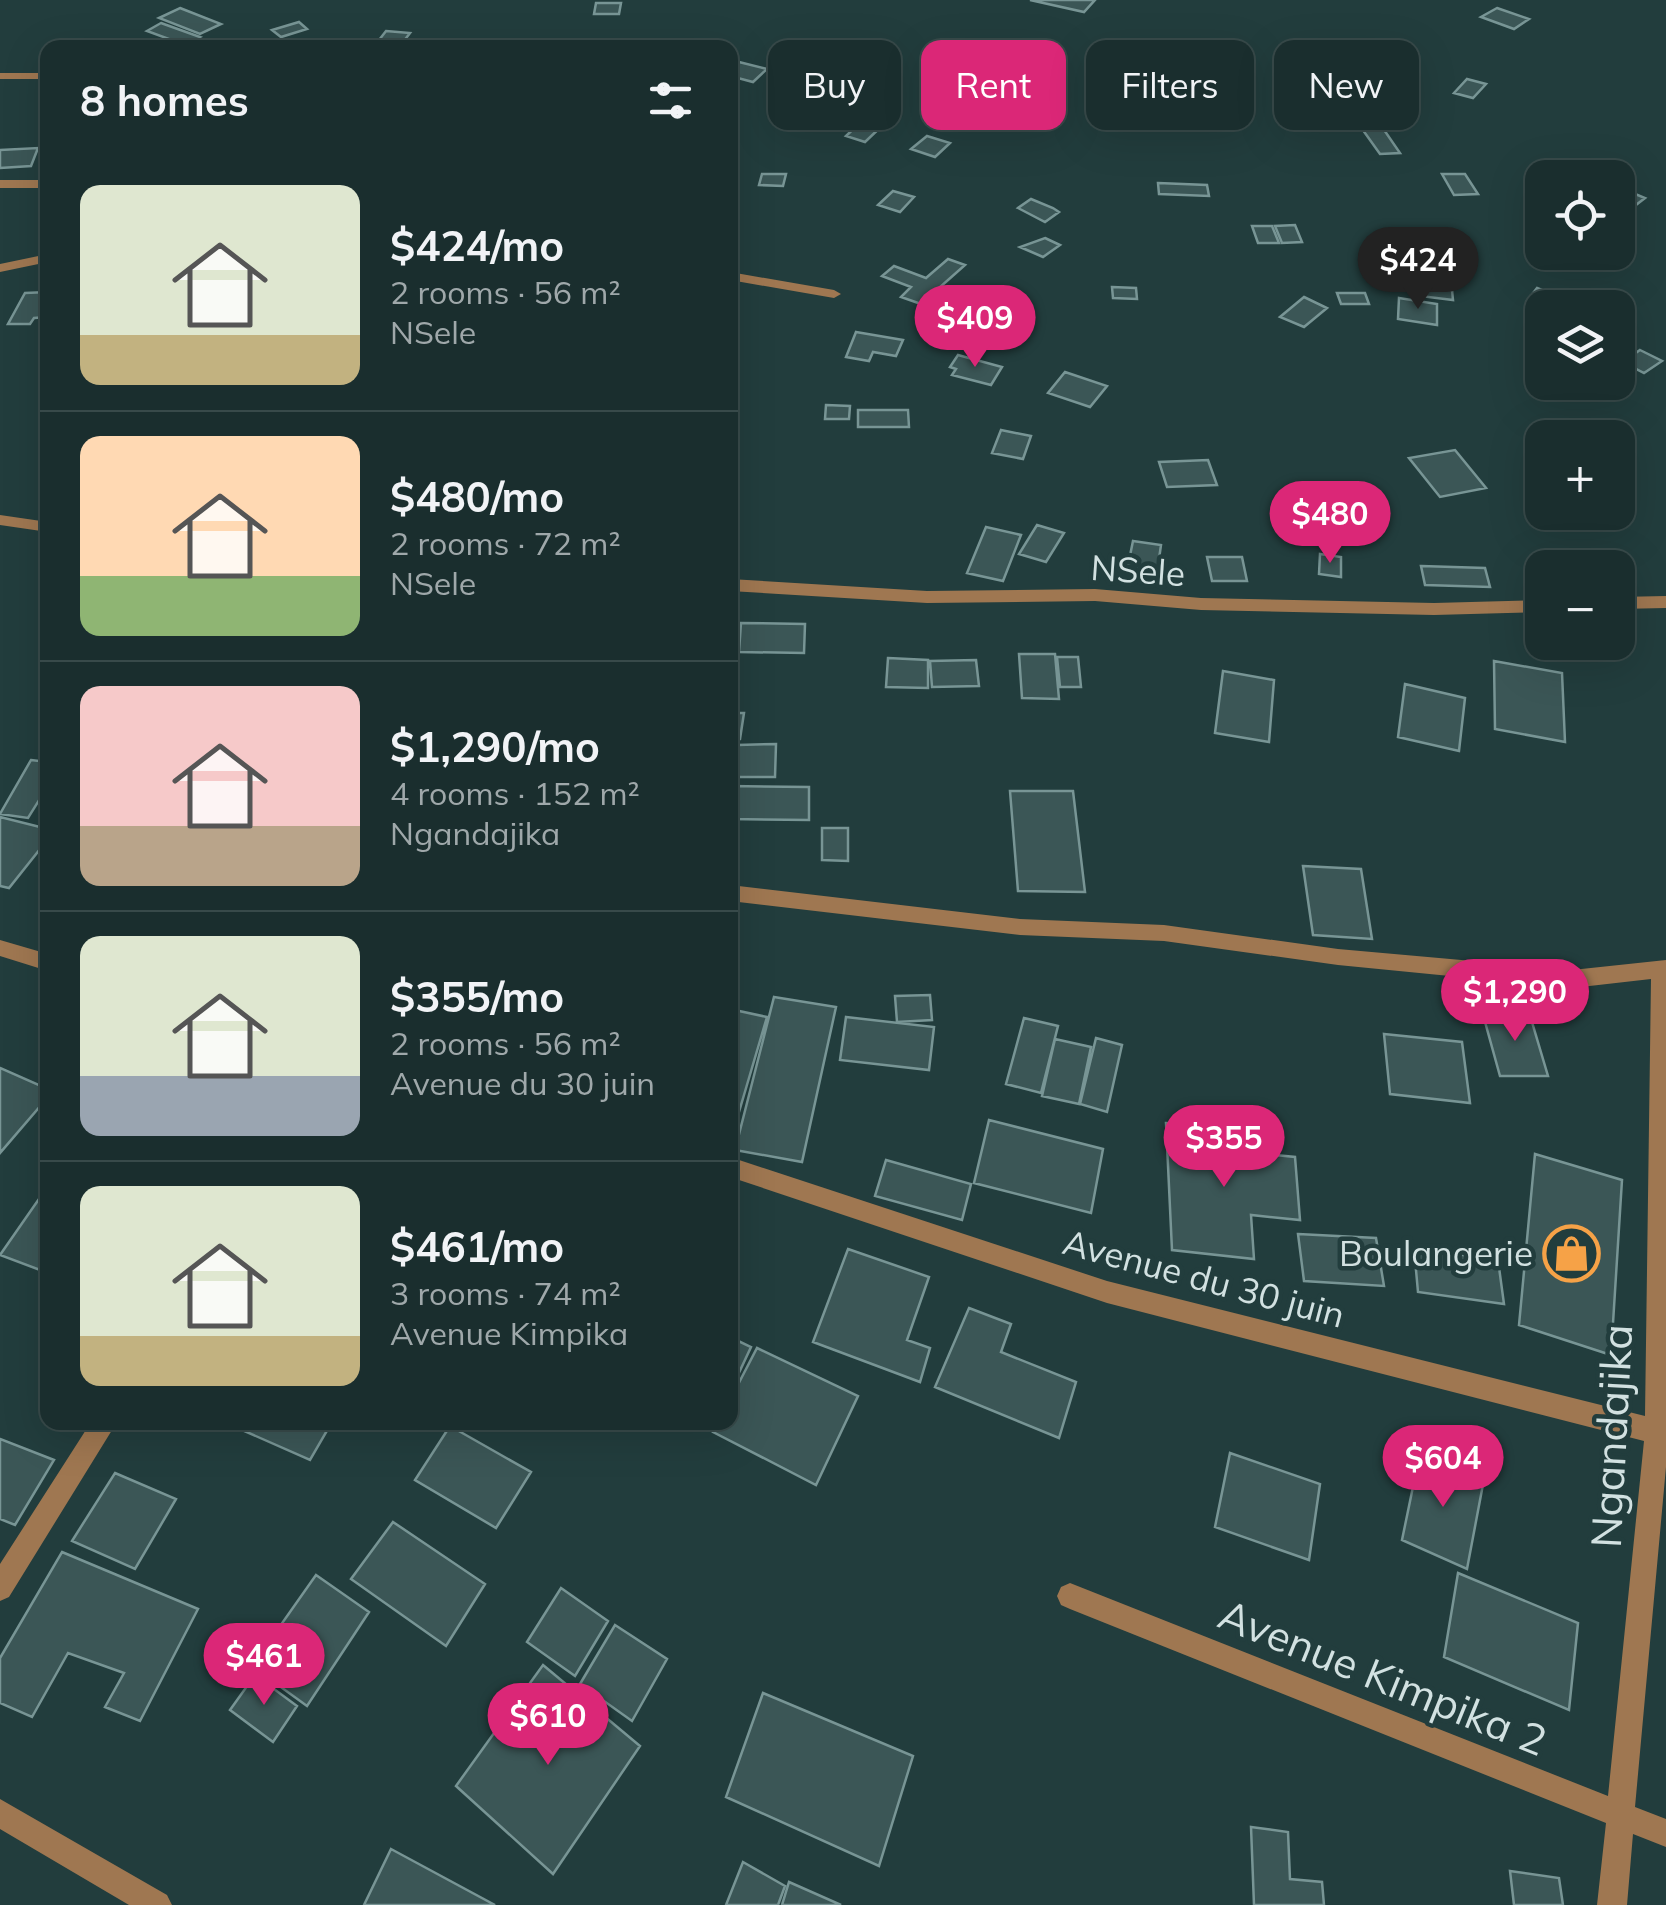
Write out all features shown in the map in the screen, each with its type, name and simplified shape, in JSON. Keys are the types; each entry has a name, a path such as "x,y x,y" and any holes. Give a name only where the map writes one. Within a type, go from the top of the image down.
{"street":[{"path":"0,76 40,76"},
{"path":"0,184 40,184"},
{"path":"0,268 40,260"},
{"path":"738,277 834,294"},
{"path":"0,520 40,525"},
{"name":"NSele","path":"738,585 927,597 1095,595 1200,604 1434,609 1525,606"},
{"path":"1635,603 1666,602"},
{"path":"738,894 1020,927 1164,933 1338,957 1572,979 1663,970"},
{"path":"0,948 40,961"},
{"name":"Ngandajika","path":"1612,1905 1662,1432 1663,970"},
{"name":"Avenue du 30 juin","path":"738,1170 1107,1292 1662,1432"},
{"path":"0,1588 101,1430"},
{"name":"Avenue Kimpika 2","path":"1070,1596 1666,1834"},
{"path":"0,1813 158,1905"}],"building":[{"path":"1030,0 1095,0 1084,12"},
{"path":"596,3 621,3 619,14 594,14"},
{"path":"180,8 221,24 200,34 159,18"},
{"path":"1497,8 1529,19 1514,29 1481,17"},
{"path":"299,22 307,29 281,37 272,30"},
{"path":"161,23 200,37 171,40 147,31"},
{"path":"386,31 410,33 405,40 379,40"},
{"path":"738,62 767,69 753,82 738,78"},
{"path":"1467,79 1486,84 1473,98 1454,93"},
{"path":"852,130 878,130 865,142 846,136"},
{"path":"1363,130 1384,130 1400,153 1380,154"},
{"path":"927,136 950,143 935,157 911,149"},
{"path":"38,148 31,166 0,168 0,150"},
{"path":"762,174 786,174 783,186 759,185"},
{"path":"1442,174 1465,174 1478,194 1454,195"},
{"path":"1158,183 1207,185 1209,196 1159,194"},
{"path":"893,191 914,197 900,212 878,205"},
{"path":"1031,199 1059,212 1045,222 1018,208"},
{"path":"1295,225 1302,242 1282,243 1275,226"},
{"path":"1252,226 1272,226 1279,243 1258,243"},
{"path":"1045,238 1060,245 1043,257 1020,247"},
{"path":"948,259 965,265 921,304 901,297 911,287 882,276 894,266 926,278"},
{"path":"1411,286 1452,290 1453,300 1412,295"},
{"path":"1112,287 1136,288 1137,299 1113,298"},
{"path":"40,292 40,318 30,324 8,324 25,293"},
{"path":"1337,293 1365,293 1369,304 1341,304"},
{"path":"1304,297 1327,308 1304,327 1280,317"},
{"path":"1399,298 1437,304 1437,325 1398,319"},
{"path":"856,332 903,340 896,356 873,352 869,361 846,357"},
{"path":"1640,350 1662,361 1644,373 1635,368 1635,354"},
{"path":"958,355 1002,367 991,385 952,375 956,369 950,367"},
{"path":"1065,372 1107,386 1090,407 1048,393"},
{"path":"826,405 850,406 849,419 825,419"},
{"path":"858,410 908,410 909,427 858,427"},
{"path":"1001,430 1031,436 1023,459 992,453"},
{"path":"1455,450 1486,488 1440,497 1409,458"},
{"path":"1208,460 1217,485 1167,487 1159,462"},
{"path":"1037,525 1064,533 1046,562 1019,554"},
{"path":"986,527 1021,535 1003,581 967,573"},
{"path":"1133,541 1161,545 1156,580 1126,575"},
{"path":"1320,554 1341,557 1341,577 1319,574"},
{"path":"1207,557 1242,557 1247,581 1212,581"},
{"path":"1421,566 1485,568 1490,587 1425,585"},
{"path":"741,623 805,624 804,653 739,652"},
{"path":"1019,654 1055,654 1059,699 1022,698"},
{"path":"1057,657 1078,657 1081,687 1060,687"},
{"path":"888,658 928,660 928,688 886,687"},
{"path":"976,660 979,686 932,687 930,661"},
{"path":"1494,661 1562,673 1565,742 1495,729"},
{"path":"1223,671 1274,680 1269,742 1215,733"},
{"path":"1405,684 1465,698 1459,751 1398,737"},
{"path":"738,713 744,713 740,739"},
{"path":"776,744 775,777 738,777 738,745"},
{"path":"31,760 40,761 40,799 28,818 0,814"},
{"path":"738,786 809,787 809,820 738,819"},
{"path":"1010,791 1073,791 1085,892 1018,891"},
{"path":"0,817 40,827 40,849 9,888 0,886"},
{"path":"822,828 848,828 848,861 822,860"},
{"path":"1303,866 1361,869 1372,939 1313,935"},
{"path":"930,995 932,1020 897,1022 895,996"},
{"path":"774,997 836,1007 802,1162 738,1151"},
{"path":"738,1011 767,1017 738,1115"},
{"path":"1482,1011 1529,1012 1548,1076 1500,1076"},
{"path":"846,1017 934,1027 929,1070 840,1060"},
{"path":"1024,1018 1058,1026 1041,1093 1006,1084"},
{"path":"1384,1034 1462,1042 1470,1103 1390,1094"},
{"path":"1096,1038 1122,1045 1107,1112 1080,1104"},
{"path":"1055,1039 1091,1047 1079,1104 1042,1096"},
{"path":"0,1068 40,1086 40,1106 0,1153"},
{"path":"989,1120 1103,1149 1091,1213 974,1183"},
{"path":"1166,1123 1243,1129 1244,1152 1295,1157 1300,1220 1251,1215 1254,1259 1172,1250"},
{"name":"Boulangerie","path":"1535,1154 1622,1180 1611,1355 1519,1325"},
{"path":"886,1160 971,1184 962,1220 875,1196"},
{"path":"40,1198 40,1270 0,1255"},
{"path":"1298,1234 1376,1238 1384,1286 1304,1281"},
{"path":"1414,1248 1498,1260 1504,1304 1418,1292"},
{"path":"848,1249 929,1277 907,1340 930,1348 920,1382 813,1342"},
{"path":"969,1308 1011,1324 1001,1352 1076,1382 1059,1438 935,1387"},
{"path":"738,1341 751,1347 738,1375"},
{"path":"757,1348 858,1396 816,1485 713,1432 738,1430 738,1385"},
{"path":"242,1430 327,1430 310,1460"},
{"path":"447,1430 457,1430 531,1472 496,1528 415,1480"},
{"path":"0,1439 54,1460 15,1525 0,1519"},
{"path":"1230,1453 1320,1484 1309,1560 1215,1527"},
{"path":"1420,1453 1484,1479 1467,1569 1402,1540"},
{"path":"115,1473 176,1499 135,1569 72,1541"},
{"path":"393,1522 485,1584 446,1646 351,1579"},
{"path":"62,1552 198,1609 140,1721 105,1707 124,1673 68,1653 32,1717 0,1703 0,1658"},
{"path":"1458,1573 1578,1623 1569,1710 1444,1657"},
{"path":"316,1575 369,1612 307,1706 252,1666"},
{"path":"561,1588 608,1621 575,1676 527,1642"},
{"path":"615,1625 667,1659 632,1721 580,1684"},
{"path":"543,1665 640,1746 553,1874 456,1786"},
{"path":"255,1675 297,1706 273,1742 230,1710"},
{"path":"763,1693 913,1756 879,1866 726,1797"},
{"path":"1251,1827 1288,1832 1290,1879 1322,1882 1324,1905 1254,1905"},
{"path":"391,1849 495,1905 364,1905"},
{"path":"743,1862 785,1886 778,1905 726,1905"},
{"path":"1510,1871 1559,1878 1563,1905 1514,1905"},
{"path":"789,1882 841,1905 782,1905"}],"place":[{"name":"Boulangerie","path":"1572,1253"}]}
